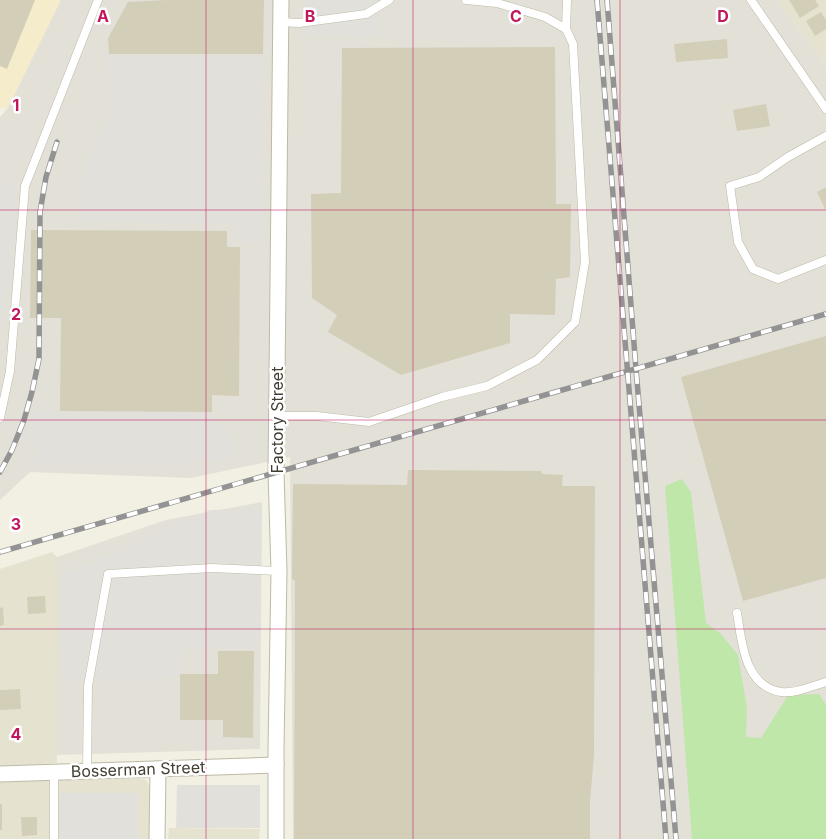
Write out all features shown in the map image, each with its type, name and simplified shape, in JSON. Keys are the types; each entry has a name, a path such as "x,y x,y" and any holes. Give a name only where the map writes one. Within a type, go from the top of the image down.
{"street":[{"name":"Factory Street","path":"276,839 279,570 276,472 281,0"},
{"name":"Bosserman Street","path":"0,774 276,765"},
{"path":"157,839 158,769"}],"lane":[{"path":"0,418 10,371 24,186 98,0"},
{"path":"280,22 299,23 366,14 389,0"},
{"path":"466,0 497,3 545,17 566,30"},
{"path":"277,416 317,416 369,422 442,397 486,386 537,360 576,322 585,262 573,44 566,30 567,0"},
{"path":"750,0 826,109"},
{"path":"826,136 788,157 759,177 730,186 738,242 752,269 778,279 826,260"},
{"path":"87,771 88,686 108,574 212,568 279,570"},
{"path":"737,613 745,655 751,670 760,682 781,692 793,691 826,682"},
{"path":"54,772 54,839"}],"shaded area":[{"path":"0,0 61,0 8,109 0,108"},
{"path":"61,0 777,0 826,65 826,839 293,839 290,457 191,478 30,472 0,500 0,117 8,108"},
{"path":"305,0 380,0 379,37 303,35"},
{"path":"777,0 826,0 826,65"},
{"path":"108,55 262,56 261,242 239,242 237,225 115,221 77,222 86,161 110,118"},
{"path":"3,181 15,190 13,268 0,337 0,186"},
{"path":"33,411 212,411 237,445 231,459 174,464 35,462 37,444 20,439"},
{"path":"262,502 260,749 57,755 57,557 166,520"},
{"path":"262,509 258,649 182,648 178,678 63,679 61,576 210,510"},
{"path":"52,552 57,557 57,763 0,767 0,569"},
{"path":"140,778 146,780 151,790 150,839 0,839 0,782"},
{"path":"177,785 260,785 260,828 176,828"},
{"path":"59,793 138,793 138,839 59,839"},
{"path":"169,828 260,829 259,839 168,839"}],"green space":[{"path":"682,479 691,492 706,623 721,634 738,655 747,708 746,737 761,738 788,695 819,694 826,705 826,839 692,839 665,486"}],"building":[{"path":"0,0 35,0 7,69 0,66"},
{"path":"264,0 263,54 109,54 108,38 128,2"},
{"path":"789,0 815,0 819,6 800,18"},
{"path":"821,12 826,20 826,29 815,36 806,21"},
{"path":"727,39 728,58 676,62 674,44"},
{"path":"555,47 556,204 571,204 570,277 556,279 555,315 510,314 510,343 401,375 328,332 337,315 312,298 311,194 341,193 342,48"},
{"path":"766,104 770,126 737,131 733,110"},
{"path":"826,187 826,211 817,192"},
{"path":"31,230 227,231 227,247 240,247 239,396 212,395 212,412 60,411 61,318 30,318"},
{"path":"826,336 826,578 743,601 681,377"},
{"path":"408,470 541,471 542,474 563,475 562,486 595,486 594,755 590,802 590,839 294,839 295,581 292,579 293,484 407,485"},
{"path":"45,596 46,613 28,614 27,597"},
{"path":"3,607 4,625 0,626 0,608"},
{"path":"218,651 254,651 253,738 223,737 223,720 180,720 180,674 218,674"},
{"path":"20,689 21,709 0,710 0,690"},
{"path":"0,804 2,804 2,830 0,830"},
{"path":"21,817 37,817 37,835 22,836"}],"railway":[{"path":"597,0 666,839"},
{"path":"607,0 676,839"},
{"path":"0,472 12,450 24,420 39,359 40,212 46,177 57,142"},
{"path":"0,552 826,314"}]}
